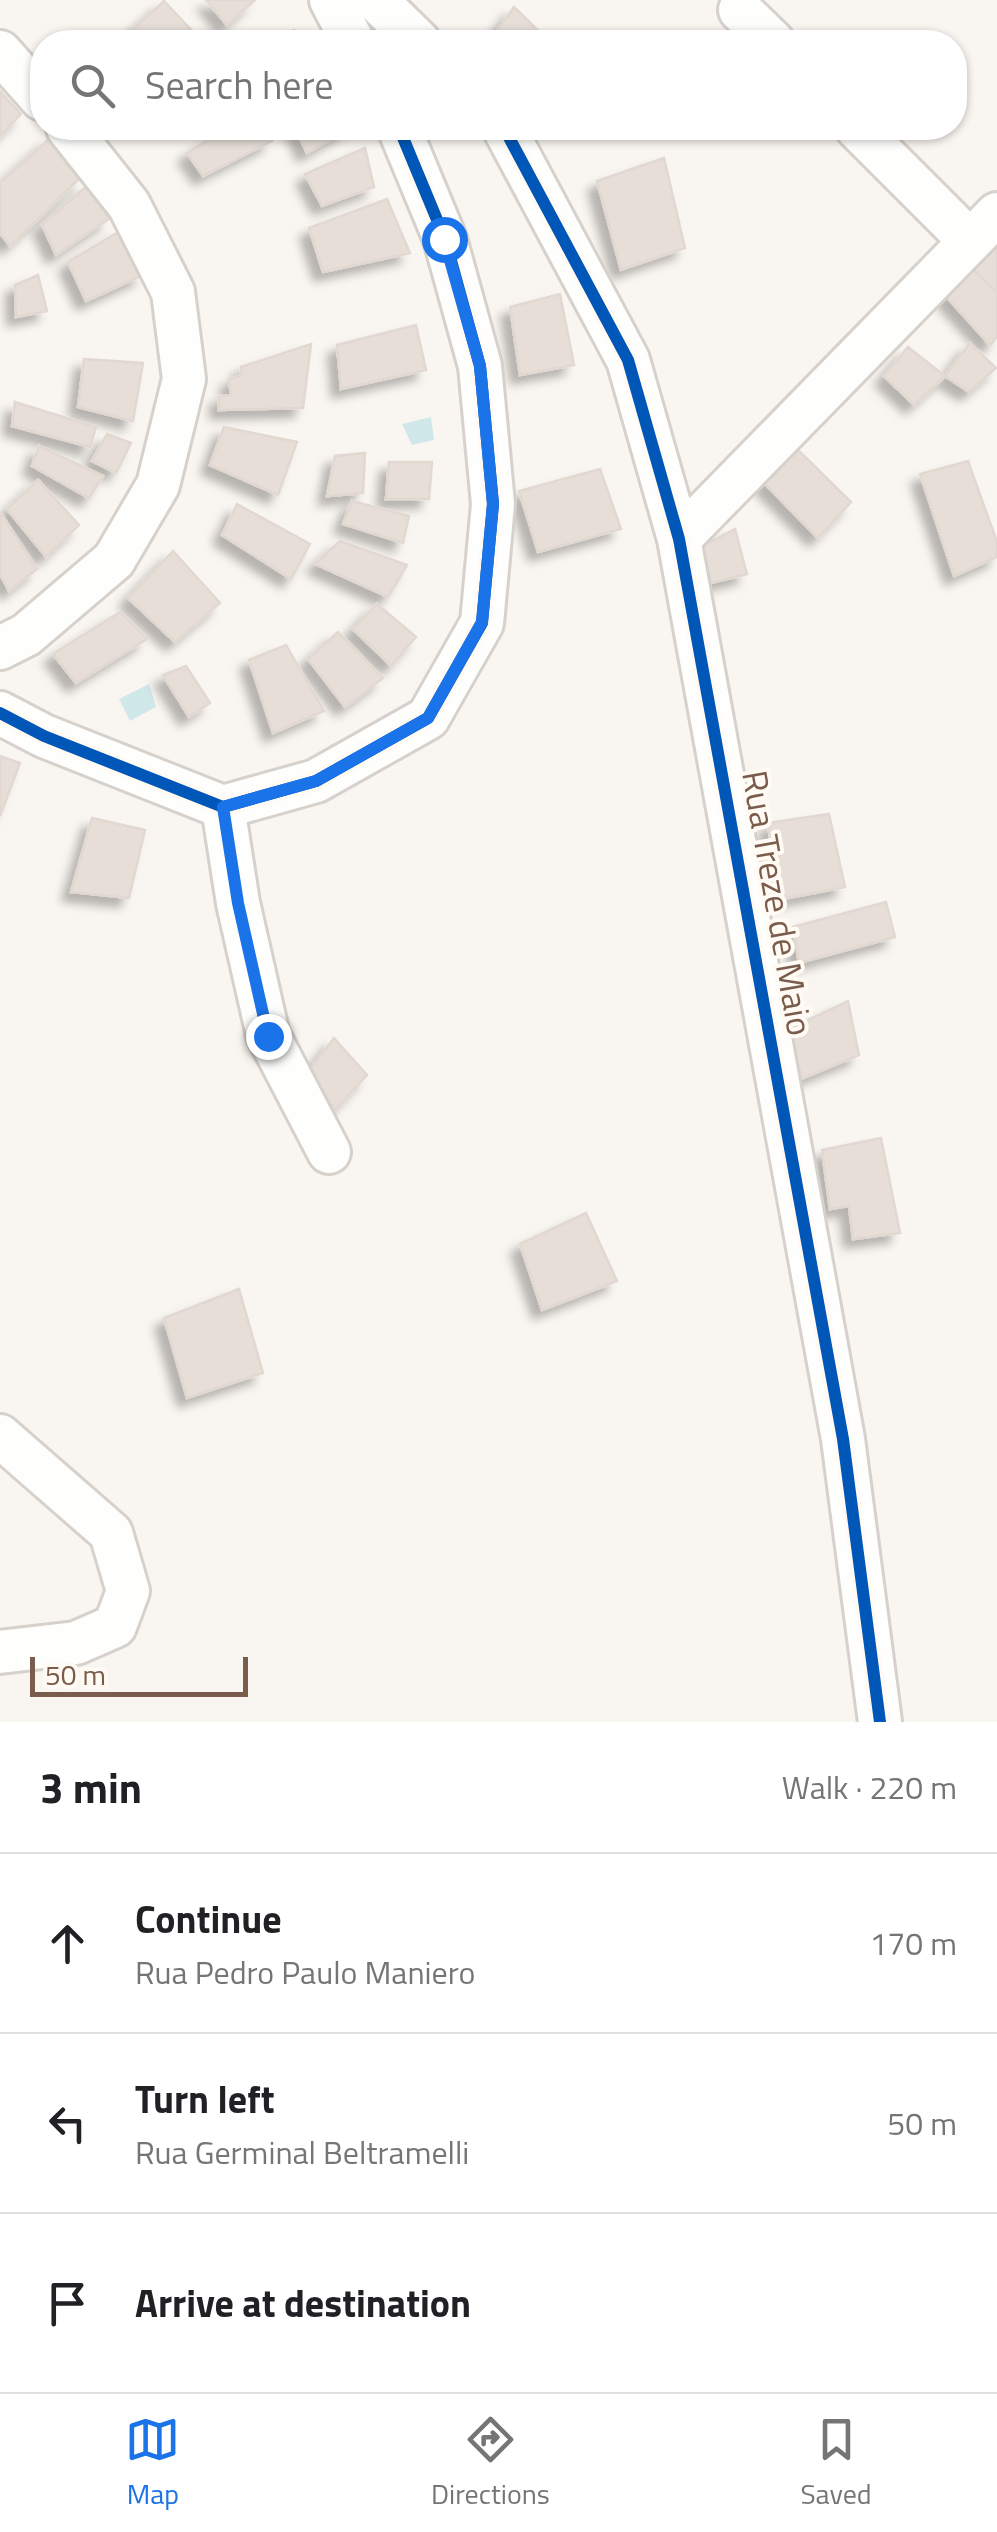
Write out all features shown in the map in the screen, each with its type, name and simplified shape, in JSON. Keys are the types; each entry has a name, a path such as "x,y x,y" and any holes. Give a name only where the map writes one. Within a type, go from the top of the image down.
{"street":[{"path":"330,0 347,30"},
{"path":"376,0 407,30"},
{"path":"740,10 760,30"},
{"path":"0,52 30,86"},
{"path":"0,648 26,634 114,560 158,486 184,379 173,292 130,205 78,140"},
{"path":"0,713 44,736 223,807 316,781 428,718 482,622 493,504 480,366 444,239 404,140"},
{"name":"Rua Treze de Maio","path":"510,140 628,360 680,539 843,1439 880,1722"},
{"path":"680,539 984,228 872,140"},
{"path":"223,807 238,903 268,1036 329,1152"},
{"path":"0,1436 111,1532 128,1591 115,1626 76,1644 0,1652"}],"water":[{"path":"431,417 434,440 412,445 402,424"},
{"path":"149,684 156,707 130,721 119,699"}],"building":[{"path":"206,0 255,0 227,25"},
{"path":"164,1 191,30 132,30"},
{"path":"514,7 538,30 498,30"},
{"path":"0,91 21,114 0,136"},
{"path":"48,140 53,140 80,178 10,246 0,233 0,183"},
{"path":"208,140 272,141 203,176 187,153"},
{"path":"301,140 329,140 307,153"},
{"path":"365,148 374,187 322,206 305,174"},
{"path":"664,158 685,248 621,270 597,181"},
{"path":"88,185 109,219 56,255 42,225"},
{"path":"387,199 410,253 323,272 309,228"},
{"path":"120,231 143,275 86,301 68,262"},
{"path":"997,243 997,293 971,267"},
{"path":"971,267 997,293 997,337 990,345 944,294"},
{"path":"38,275 47,311 16,317 15,285"},
{"path":"560,294 574,365 520,375 510,307"},
{"path":"416,325 426,370 341,389 337,345"},
{"path":"970,343 996,368 969,392 945,376"},
{"path":"311,344 303,408 219,410 219,396 231,395 229,379 241,376 241,367"},
{"path":"908,347 945,376 914,405 884,376"},
{"path":"84,359 143,363 133,421 78,407"},
{"path":"15,402 96,427 90,447 12,426"},
{"path":"224,427 297,442 278,495 210,465"},
{"path":"107,434 131,443 116,473 92,461"},
{"path":"39,446 103,476 89,498 32,466"},
{"path":"796,448 851,502 818,538 763,482"},
{"path":"365,453 363,493 327,496 335,456"},
{"path":"968,461 997,542 997,557 954,576 920,474"},
{"path":"389,462 432,462 429,499 386,499"},
{"path":"600,469 621,529 538,552 519,491"},
{"path":"38,480 79,525 46,557 7,509"},
{"path":"352,501 409,516 403,543 343,524"},
{"path":"237,504 310,544 291,579 222,535"},
{"path":"0,512 37,569 9,591 0,574"},
{"path":"735,529 747,574 711,583 702,546"},
{"path":"340,541 407,565 388,597 315,564"},
{"path":"173,551 220,603 175,642 128,598"},
{"path":"377,604 416,637 391,666 353,629"},
{"path":"120,612 147,639 76,683 53,654"},
{"path":"338,632 383,678 345,707 308,659"},
{"path":"286,645 324,711 273,733 249,660"},
{"path":"186,666 210,703 189,717 163,675"},
{"path":"0,756 20,763 0,816"},
{"path":"829,814 845,887 778,900 768,823"},
{"path":"92,818 145,830 129,898 71,892"},
{"path":"886,902 895,937 799,963 793,927"},
{"path":"848,1001 859,1055 801,1079 791,1028"},
{"path":"334,1038 367,1075 335,1110 309,1071"},
{"path":"881,1138 900,1233 853,1239 849,1206 830,1209 822,1150"},
{"path":"586,1213 617,1281 542,1310 520,1244"},
{"path":"239,1289 263,1373 187,1398 164,1318"}],"cycle path":[{"path":"0,713 44,736 223,807 316,781 428,718 482,623 493,504 480,366 445,239 404,140"},
{"path":"510,140 628,360 679,539 843,1439 880,1722"}],"route":[{"path":"268,1036 238,903 223,807 316,781 428,718 482,622 493,504 480,366 444,239"}]}
